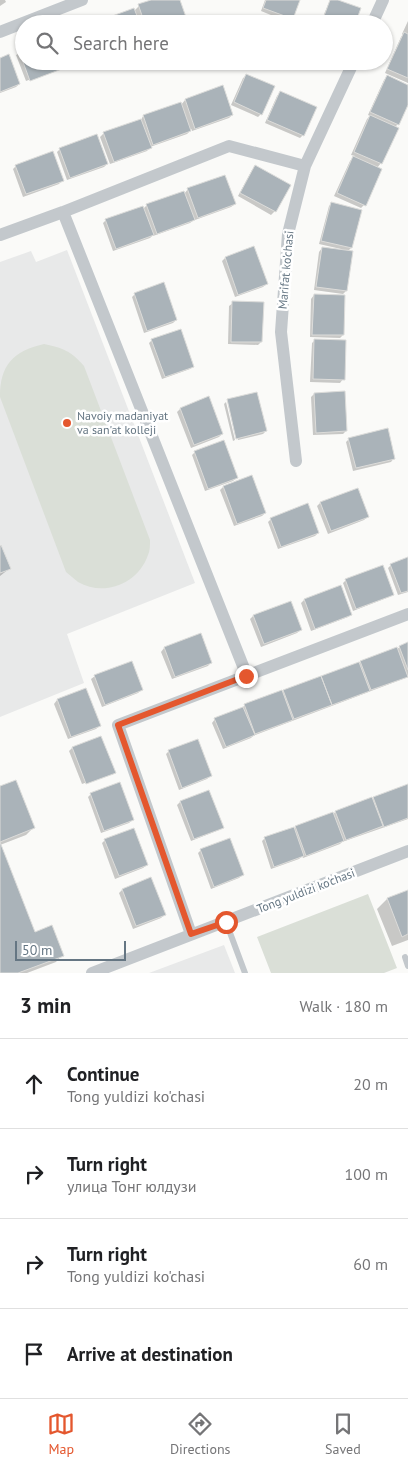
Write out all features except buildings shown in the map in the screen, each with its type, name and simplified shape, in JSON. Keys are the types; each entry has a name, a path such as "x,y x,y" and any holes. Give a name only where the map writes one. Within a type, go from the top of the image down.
{"street":[{"path":"44,15 82,0"},
{"path":"376,15 383,0"},
{"path":"0,32 15,26"},
{"name":"Marifat ko'chasi","path":"296,461 281,332 288,234 305,166 350,70"},
{"path":"0,235 229,146 305,166"},
{"path":"63,212 246,676"},
{"path":"191,934 118,725 408,614"},
{"name":"Tong yuldizi ko'chasi","path":"92,973 408,851"}],"lane":[{"path":"226,922 245,973"},
{"path":"405,957 408,966"}],"shaded area":[{"name":"Navoiy madaniyat va san'at kolleji","path":"67,250 195,583 67,634 84,683 0,717 0,262 31,251 36,262"},
{"path":"44,344 66,351 84,366 150,540 149,552 136,574 119,585 109,588 88,586 78,582 66,572 0,397 3,376 10,361 24,351"},
{"path":"368,894 397,968 384,973 271,973 257,937"},
{"path":"224,945 235,973 149,973"}],"place":[{"name":"Navoiy madaniyat va san'at kolleji","path":"67,423"}],"route":[{"path":"226,922 191,934 118,725 246,676"}]}
